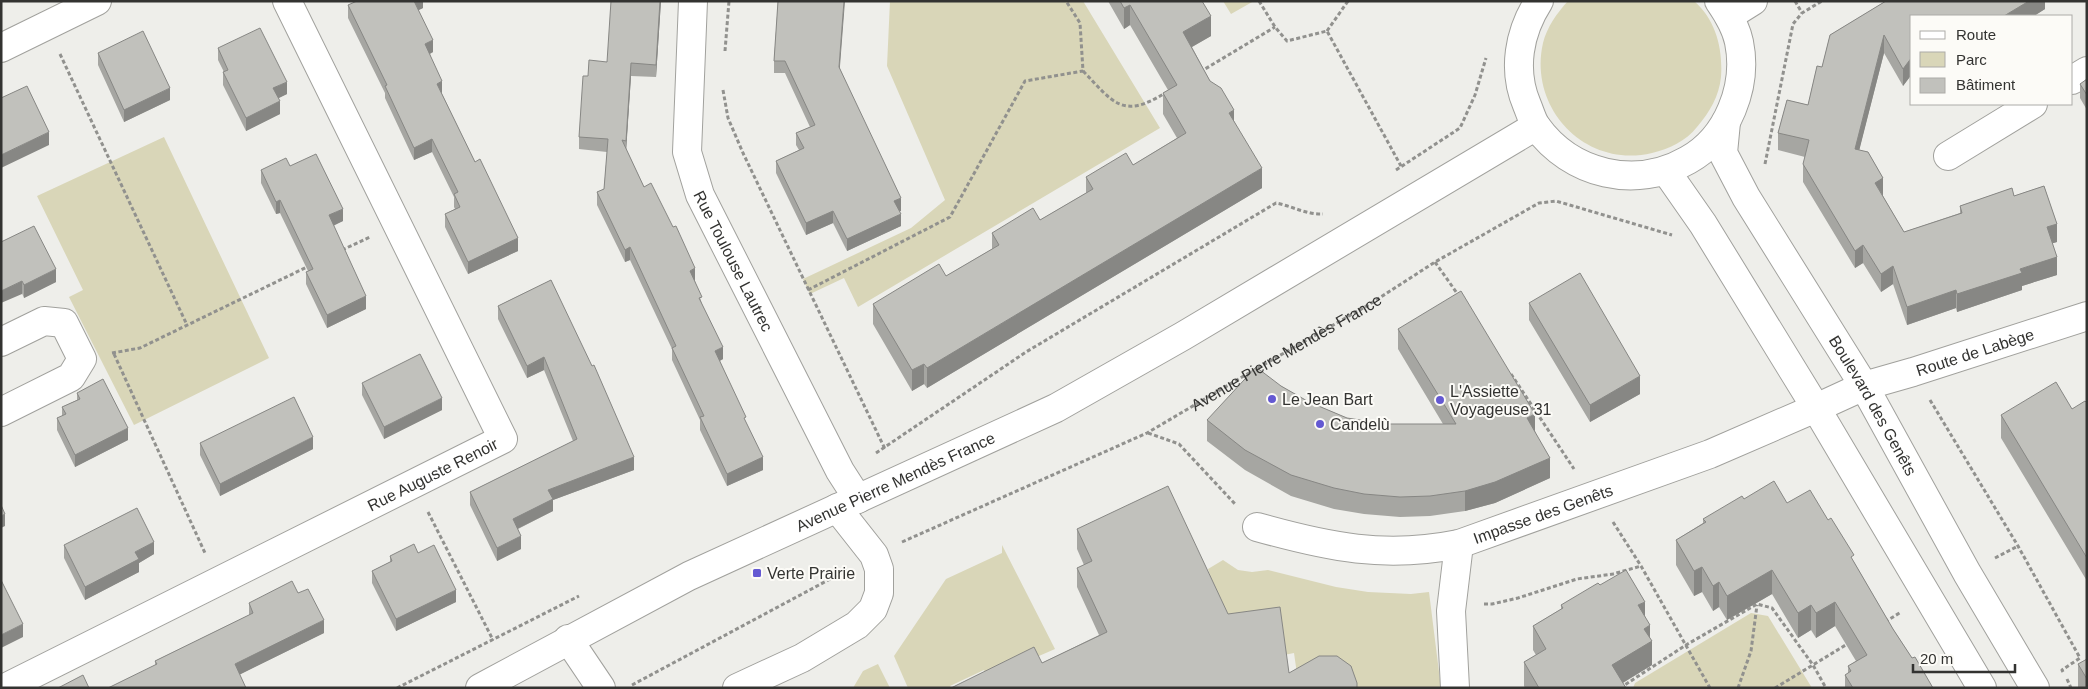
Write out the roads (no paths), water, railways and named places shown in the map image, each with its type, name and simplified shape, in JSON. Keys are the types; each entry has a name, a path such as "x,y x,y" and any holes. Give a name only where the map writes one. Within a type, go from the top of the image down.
{"street":[{"path":"1,48 97,1"},
{"name":"Rue Auguste Renoir","path":"5,688 414,482 503,440 287,1"},
{"name":"Rue Toulouse Lautrec","path":"693,1 687,152 700,195 840,471 848,503 879,569 879,593 873,610 857,625 802,658 737,688"},
{"path":"1539,1 1528,18 1519,51 1520,90 1536,126 1560,153 1592,170 1629,176 1666,171 1689,160 1710,143 1726,122 1737,97 1741,69 1739,42 1724,8 1753,1"},
{"path":"2073,79 2087,71"},
{"path":"1948,156 2031,105"},
{"name":"Boulevard des Genêts","path":"1726,122 1723,153 1746,197 1864,386 1967,573 2035,688"},
{"name":"Avenue Pierre Mendès France","path":"480,688 689,576 1056,408 1184,336 1536,126"},
{"path":"1666,171 1704,224 1816,408 1982,688"},
{"name":"Route de Labège","path":"1816,408 1864,386 2087,316"},
{"path":"1,342 44,321 64,323 82,359 71,376 1,412"},
{"name":"Impasse des Genêts","path":"1257,527 1336,547 1366,550 1417,551 1458,544 1710,454 1816,408"},
{"path":"1455,688 1451,611 1458,544"},
{"path":"568,640 601,688"}],"place":[{"name":"Le Jean Bart","path":"1272,399"},
{"name":"L'Assiette Voyageuse 31","path":"1440,400"},
{"name":"Candelù","path":"1320,424"},
{"name":"Verte Prairie","path":"757,573"}]}
